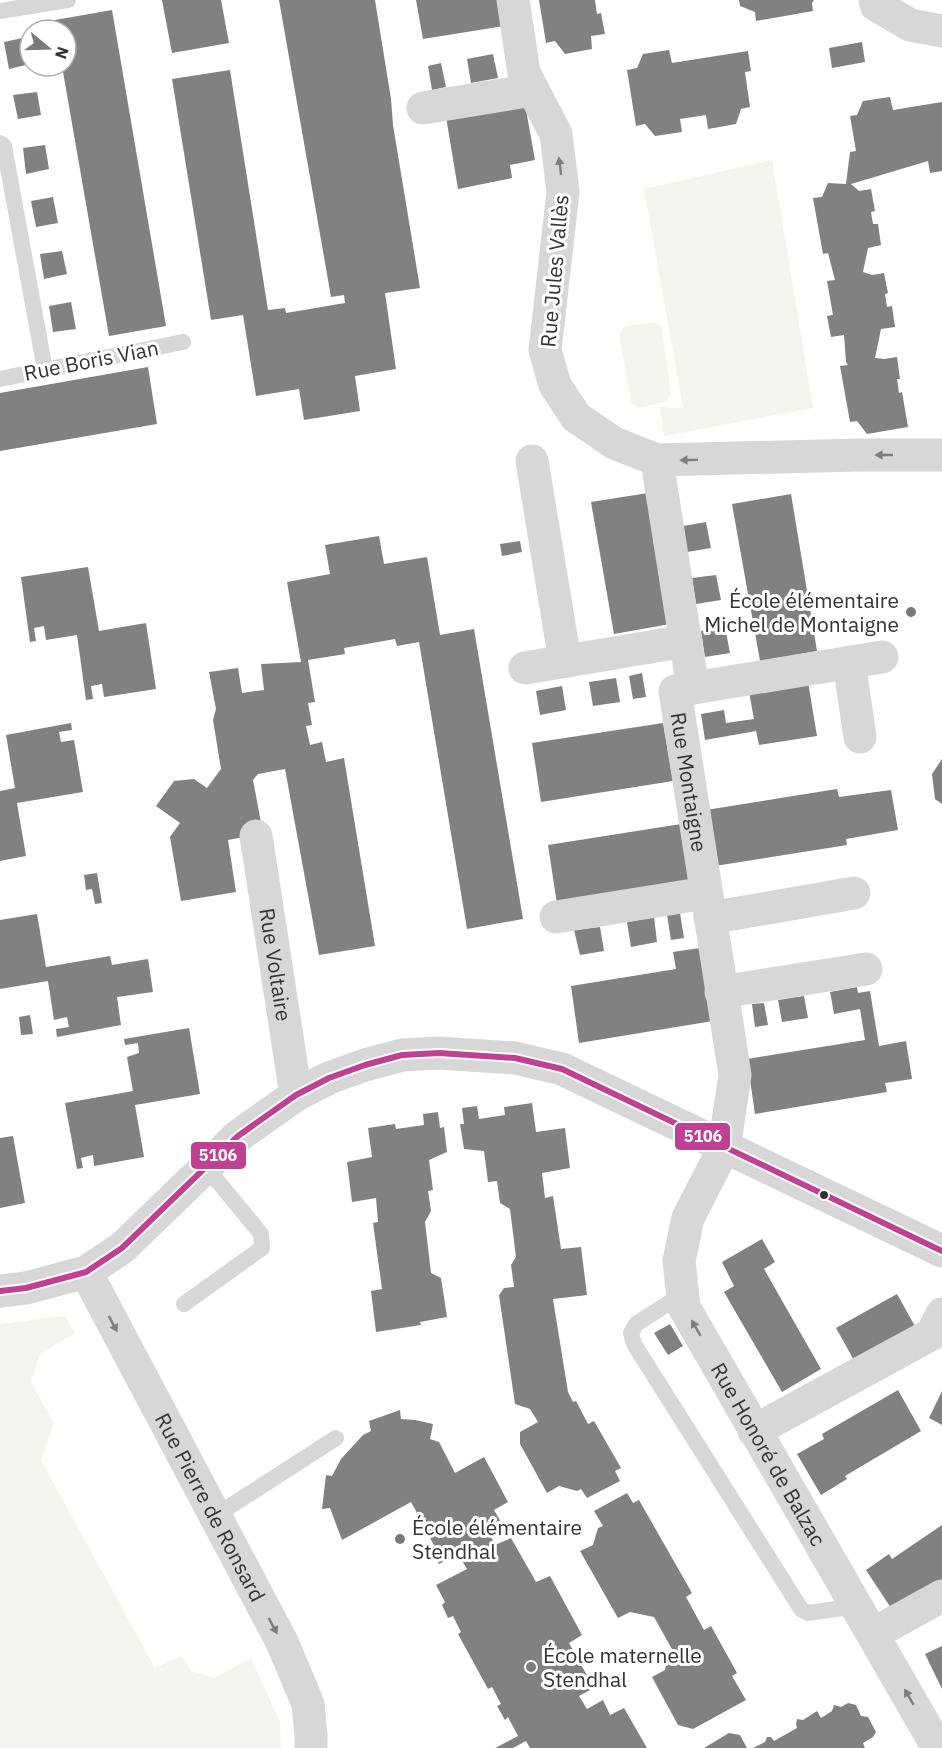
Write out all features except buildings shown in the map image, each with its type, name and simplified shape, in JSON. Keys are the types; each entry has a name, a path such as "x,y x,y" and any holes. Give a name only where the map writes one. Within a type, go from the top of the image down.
{"street":[{"name":"Rue Jules Vallès","path":"513,0 524,73 556,135 563,192 545,350 555,385 576,417 614,443 657,460 942,455"},
{"path":"875,0 876,4 910,25 942,31"},
{"path":"423,108 533,90"},
{"path":"532,461 565,662"},
{"name":"Rue Montaigne","path":"659,474 693,688"},
{"path":"525,668 686,641"},
{"name":"Rue Montaigne","path":"724,1148 735,1075 675,691 882,657"},
{"path":"849,662 860,737"},
{"name":"Rue Voltaire","path":"256,836 296,1095"},
{"path":"556,917 854,892"},
{"path":"722,992 866,969"},
{"path":"0,1291 26,1288 86,1272 122,1248 238,1136 296,1095 329,1078 365,1065 402,1055 440,1053 515,1058 562,1070 942,1251"},
{"name":"Rue Honoré de Balzac","path":"724,1148 688,1218 679,1261 684,1307 938,1748"},
{"name":"Rue Pierre de Ronsard","path":"86,1272 282,1642 308,1704 311,1748"},
{"path":"754,1431 932,1334 942,1314"},
{"path":"873,1634 942,1596"}],"lane":[{"path":"0,11 68,0"},
{"path":"0,143 4,146 45,370"},
{"name":"Rue Boris Vian","path":"0,379 183,342"},
{"path":"184,1304 262,1248 261,1234 206,1167"},
{"path":"683,1294 636,1324 631,1333 634,1344 801,1609 808,1613 856,1606"},
{"path":"215,1516 336,1438"}],"shaded area":[{"path":"772,160 813,408 664,436 660,407 683,408 644,189"},
{"path":"655,323 662,328 671,393 667,401 639,408 631,403 619,334 625,326"},
{"path":"65,1316 75,1333 40,1354 31,1382 54,1423 41,1460 155,1668 181,1656 192,1671 214,1678 251,1658 280,1722 281,1748 0,1748 0,1324"}],"transit line":[{"name":"5106","path":"0,1291 26,1288 86,1272 122,1248 238,1136 296,1095 329,1078 365,1065 402,1055 439,1053 515,1058 562,1069 942,1251"}],"place":[{"name":"École élémentaire Michel de Montaigne","path":"911,612"},
{"name":"École élémentaire Stendhal","path":"400,1539"},
{"name":"École maternelle Stendhal","path":"531,1667"}]}
